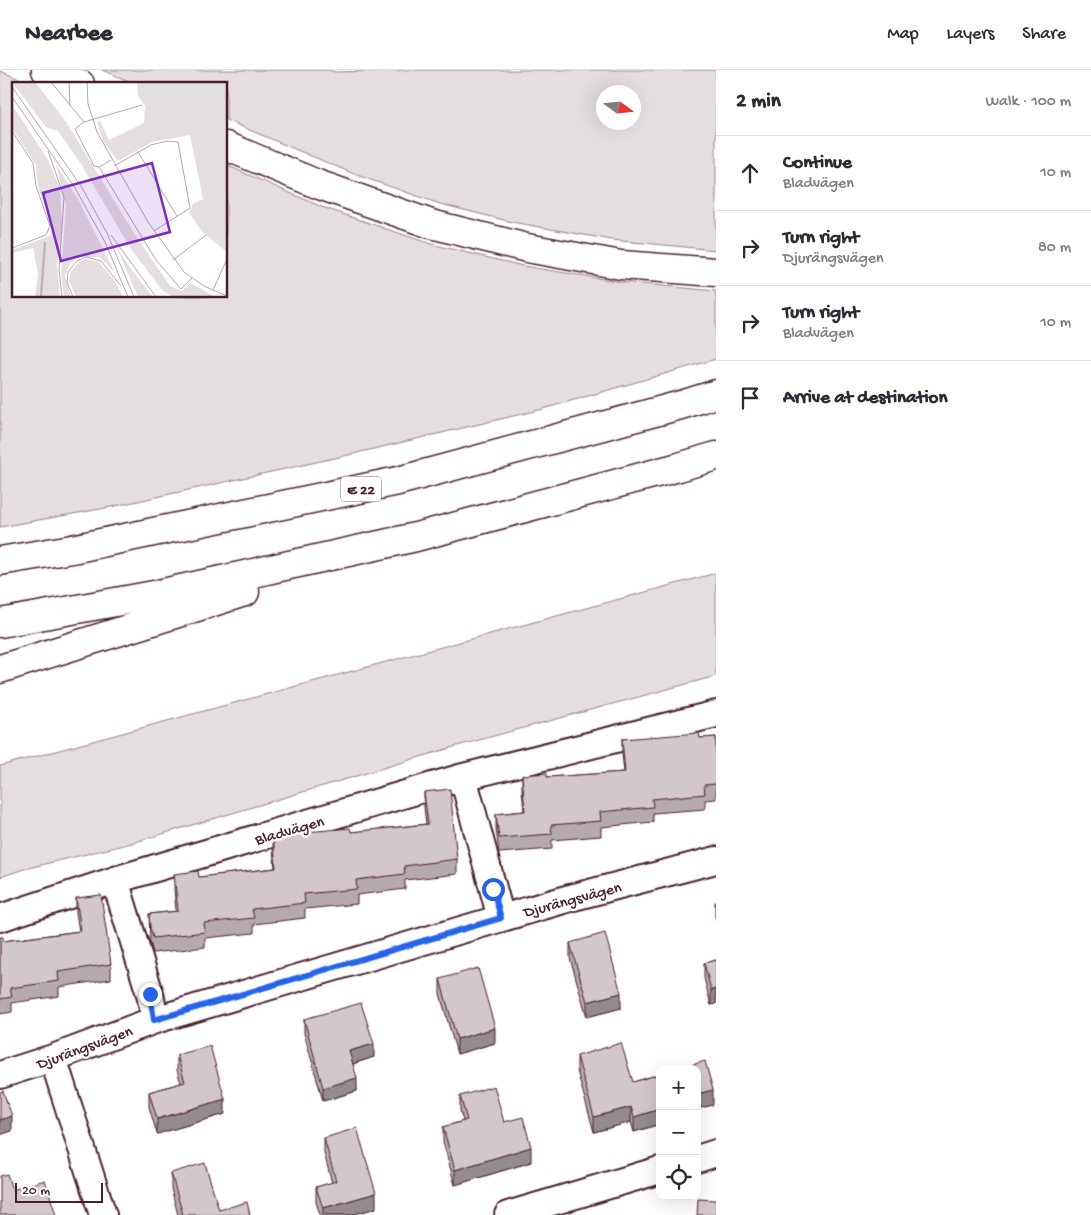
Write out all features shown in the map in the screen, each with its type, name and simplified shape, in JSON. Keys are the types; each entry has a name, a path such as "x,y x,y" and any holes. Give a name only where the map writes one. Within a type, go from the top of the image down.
{"highway":[{"path":"46,70 75,82"},
{"path":"228,147 317,184 431,224 527,248 621,265 716,272"},
{"name":"E 22","path":"0,561 72,549 398,481 716,394"},
{"path":"0,623 154,595 416,537 716,456"},
{"path":"0,669 416,537"}],"street":[{"name":"Bladvägen","path":"0,918 114,880 463,777 716,714"},
{"path":"463,777 501,918"},
{"name":"Djurängsvägen","path":"0,1075 53,1058 154,1020 570,898 716,860"},
{"path":"114,880 150,994 154,1020"},
{"path":"53,1058 103,1215"},
{"path":"701,1158 716,1153"},
{"path":"508,1215 656,1171"}],"shaded area":[{"path":"102,70 329,70 335,72 405,70 716,70 716,250 612,240 512,222 440,204 354,174 228,121 228,82 131,82"},
{"path":"0,71 27,82 12,82 12,298 228,298 228,166 322,207 431,244 523,266 622,282 716,291 716,359 543,409 344,456 106,508 0,527"},
{"path":"716,573 716,676 457,746 132,843 24,869 0,877 0,766"}],"building":[{"path":"699,733 700,738 716,737 716,784 704,785 705,794 652,799 653,807 600,812 601,821 551,825 552,834 499,838 496,814 525,811 522,775 547,773 547,777 625,772 622,739"},
{"path":"450,789 457,859 404,866 405,874 356,880 357,889 304,894 305,903 252,909 254,918 204,923 205,932 153,938 149,914 178,911 174,874 198,871 199,877 276,868 273,835 350,828 351,832 428,824 424,792"},
{"path":"101,895 111,964 58,972 59,981 10,988 12,997 0,999 0,937 3,937 3,941 81,931 76,898"},
{"path":"605,933 621,993 587,1002 570,943"},
{"path":"716,960 716,989 711,990 704,963"},
{"path":"478,968 495,1028 457,1039 440,979"},
{"path":"361,1003 374,1044 349,1051 357,1078 323,1088 304,1019"},
{"path":"621,1043 633,1082 656,1075 656,1110 634,1117 631,1107 594,1117 577,1056"},
{"path":"210,1046 225,1099 157,1119 149,1092 185,1082 177,1055"},
{"path":"705,1061 713,1090 701,1093 701,1065 692,1065"},
{"path":"494,1086 504,1122 523,1117 531,1147 455,1170 443,1127 467,1120 460,1096"},
{"path":"3,1091 12,1116 0,1120 0,1092"},
{"path":"357,1128 376,1193 323,1208 316,1187 336,1181 324,1138"},
{"path":"205,1163 219,1210 247,1202 250,1215 183,1215 171,1173"},
{"path":"7,1174 12,1190 45,1180 56,1215 0,1215 0,1176"},
{"path":"698,1200 716,1200 716,1215 697,1215"}],"route":[{"path":"150,994 154,1020 501,918 493,889"}]}
